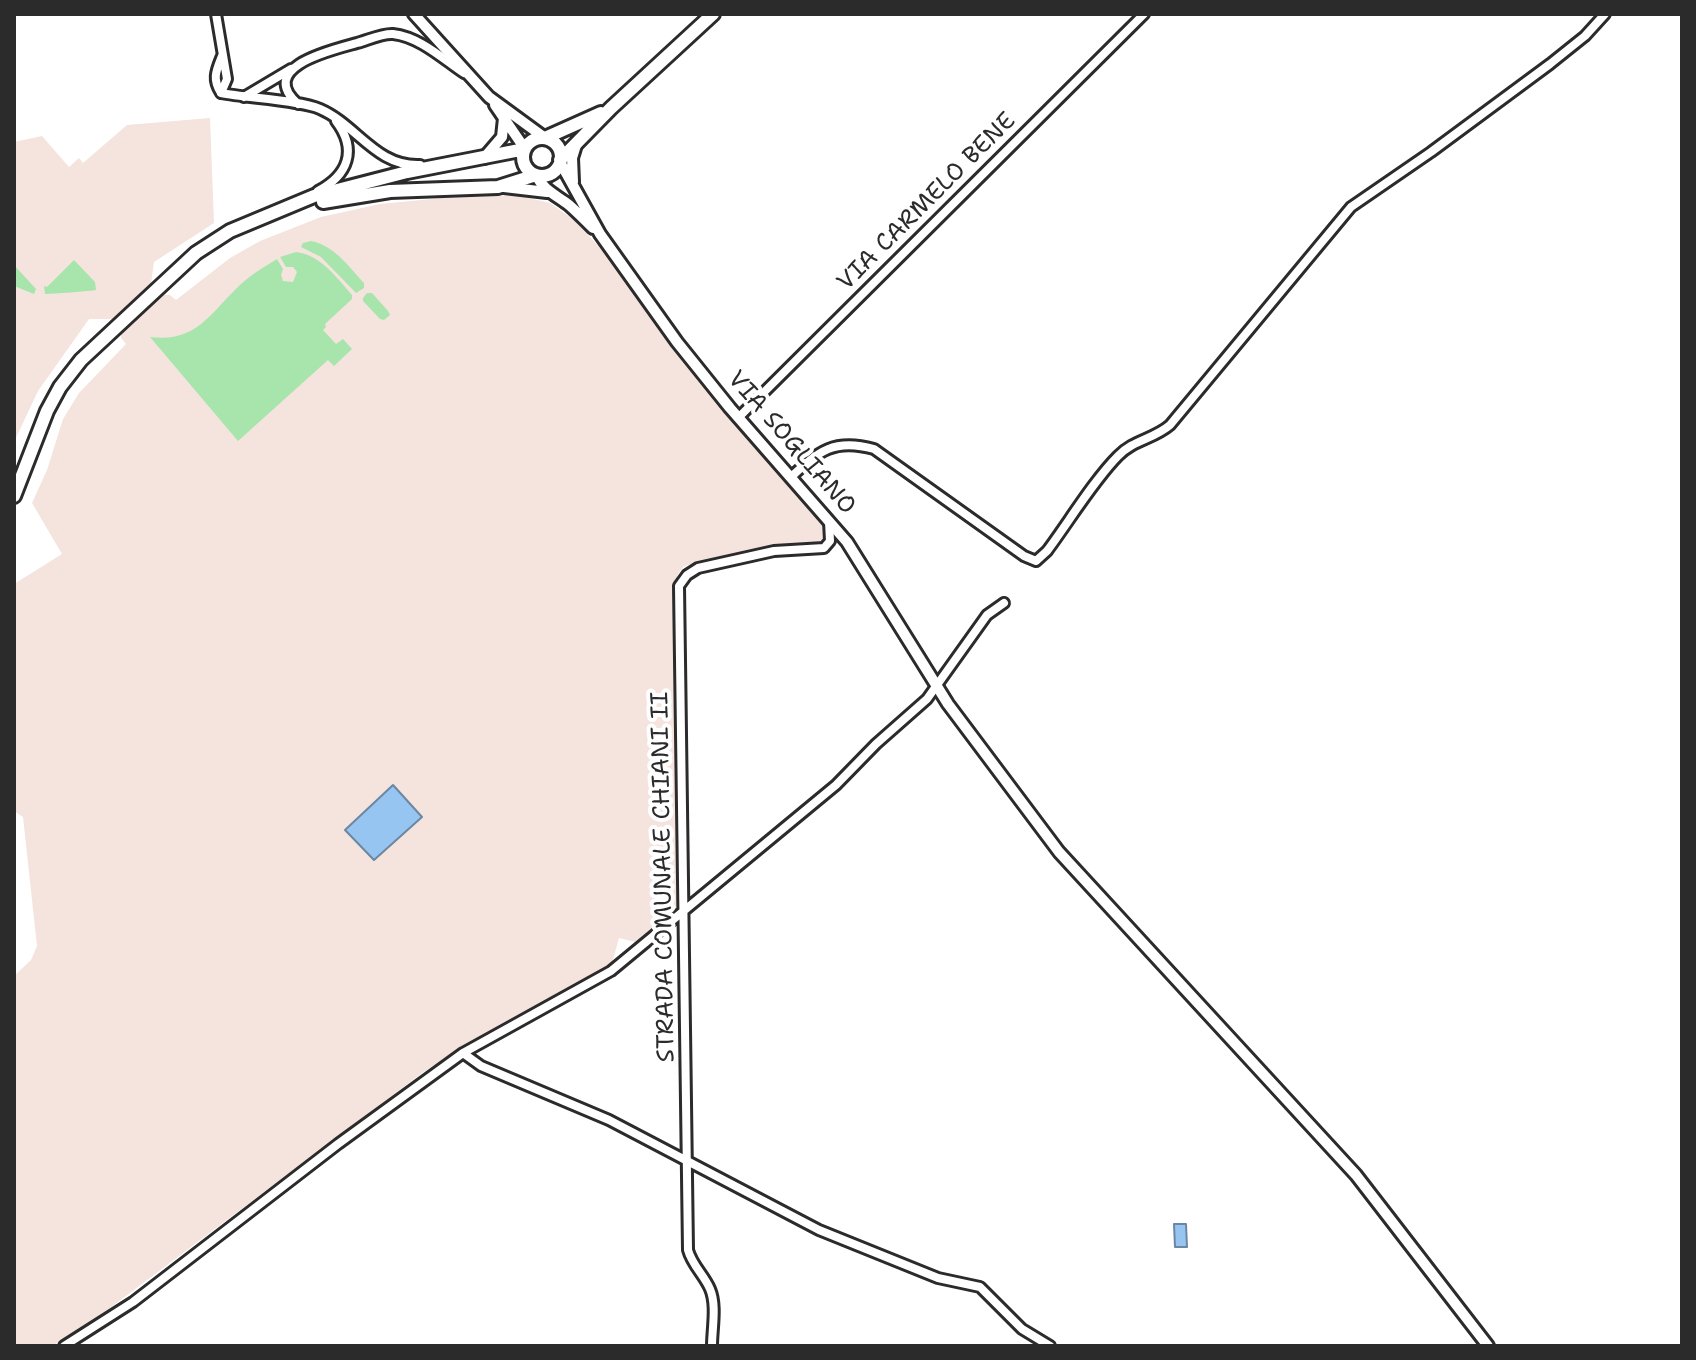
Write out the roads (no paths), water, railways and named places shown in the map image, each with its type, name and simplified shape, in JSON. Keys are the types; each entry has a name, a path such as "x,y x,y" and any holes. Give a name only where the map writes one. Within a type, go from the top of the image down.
{"main road":[{"path":"277,213 349,196 390,191 498,187 548,174 611,108 713,14"},
{"path":"14,496 47,411 74,369 102,339 196,253 230,231 314,196 525,149 533,140 545,138 611,108"},
{"name":"VIA SOGLIANO","path":"545,138 556,143 560,161"},
{"name":"VIA SOGLIANO","path":"525,149 523,161 536,175"}],"street":[{"path":"216,14 227,79 240,97"},
{"name":"VIA SOGLIANO","path":"414,14 489,97 545,138"},
{"name":"VIA CARMELO BENE","path":"738,418 1144,14"},
{"path":"791,477 815,455 836,446 855,444 874,449 1024,556 1036,561 1047,551 1116,457 1132,444 1158,435 1170,425 1351,207 1550,64 1585,36 1605,14"},
{"path":"240,97 321,54 391,34 433,51 466,74"},
{"path":"222,56 215,78 215,85 221,93 318,108 348,125 379,155 396,162 412,165 462,163"},
{"path":"294,66 287,76 287,90 299,105"},
{"path":"221,93 227,79"},
{"name":"VIA SOGLIANO","path":"489,97 525,149"},
{"path":"292,206 337,180 345,167 348,142 333,117"},
{"path":"483,158 502,137 504,118"},
{"path":"574,188 572,158 576,145"},
{"name":"VIA SOGLIANO","path":"560,161 600,234 677,342 738,418 847,542 948,704 1059,852 1356,1175 1488,1346"},
{"name":"VIA SOGLIANO","path":"536,175 549,193 568,205 600,234"},
{"path":"498,187 549,193"},
{"name":"STRADA COMUNALE CHIANI II","path":"712,1346 711,1291 688,1250 679,586 687,575 698,568 774,551 824,548 830,541 829,521"},
{"path":"64,1346 133,1302 326,1153 463,1053 611,971 836,785 938,687 987,615 1004,603"},
{"path":"463,1053 481,1066 569,1101 819,1230 938,1278 980,1287 1022,1329 1050,1346"}],"water":[{"path":"393,785 422,817 374,860 345,830"},
{"path":"1174,1224 1186,1224 1187,1247 1175,1247"}]}
